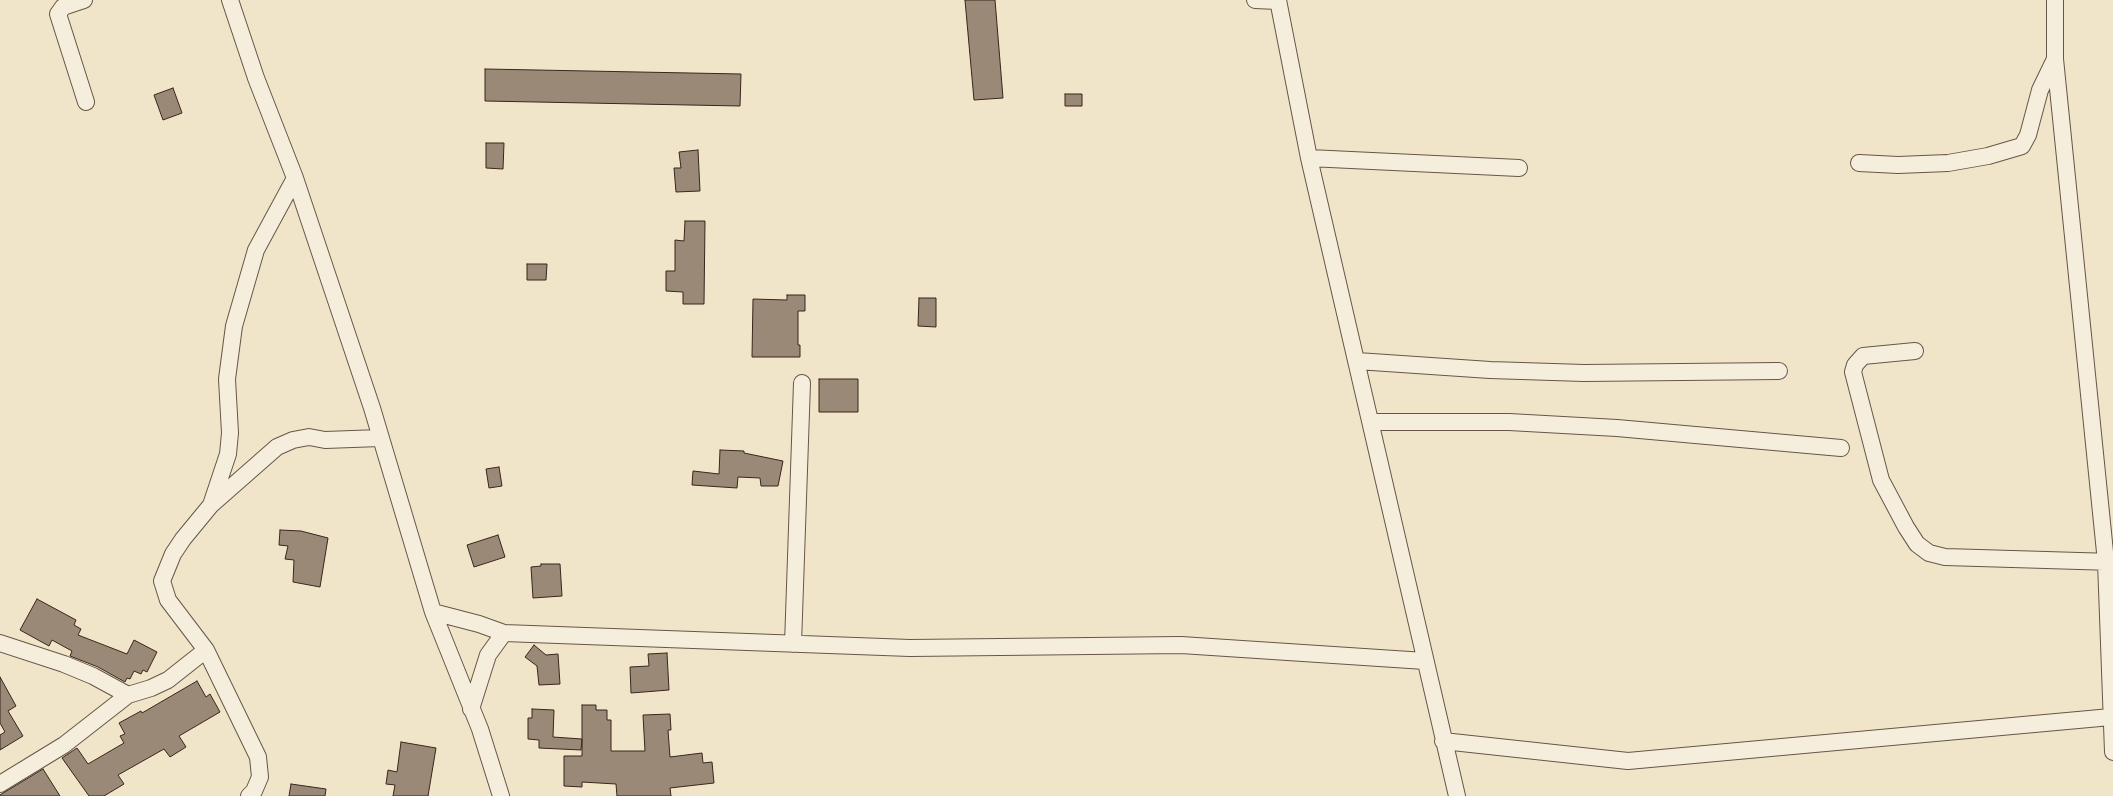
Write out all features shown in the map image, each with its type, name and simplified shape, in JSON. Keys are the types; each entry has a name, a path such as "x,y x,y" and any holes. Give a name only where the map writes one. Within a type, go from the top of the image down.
{"street":[{"path":"84,0 63,7 58,14 86,102"},
{"path":"230,0 256,78 295,178 380,438 433,612 480,729 501,796"},
{"path":"1255,0 1278,1 1309,158 1457,796"},
{"path":"2055,0 2055,59 2109,562 2113,752"},
{"path":"1859,163 1898,165 1948,163 1988,156 2022,146 2028,135 2040,90 2055,59"},
{"path":"1309,158 1519,168"},
{"path":"211,505 228,454 230,433 227,379 234,326 256,250 295,178"},
{"path":"1915,351 1862,356 1855,365 1853,372 1882,480 1917,544 1929,553 1945,557 2109,562"},
{"path":"1357,361 1490,370 1584,373 1779,371"},
{"path":"793,644 802,383"},
{"path":"1371,422 1518,422 1617,428 1841,448"},
{"path":"249,796 254,791 260,777 258,757 206,650 168,600 162,581 178,546 211,505 277,447 293,440 309,437 325,440 380,438"},
{"path":"433,612 479,624 504,633 910,648 1181,645 1425,661"},
{"path":"471,709 488,655 504,633"},
{"path":"0,643 64,664 93,676 128,695"},
{"path":"0,784 64,745 128,695 151,688 168,680 206,650"},
{"path":"1443,741 1628,761 2112,717"}],"building":[{"path":"965,0 995,0 1003,98 974,100"},
{"path":"485,69 741,74 740,106 485,101"},
{"path":"173,88 182,113 163,120 154,95"},
{"path":"1065,94 1082,94 1082,106 1065,106"},
{"path":"486,143 504,143 503,169 486,168"},
{"path":"698,150 700,191 676,192 674,168 681,168 679,152"},
{"path":"685,221 705,221 704,304 683,304 683,292 666,291 666,271 675,271 675,240 684,241"},
{"path":"527,264 547,264 546,280 527,280"},
{"path":"787,295 805,295 805,311 798,311 800,357 752,357 753,299 787,300"},
{"path":"919,298 936,298 936,327 918,326"},
{"path":"819,379 858,379 858,412 819,412"},
{"path":"720,450 744,451 744,453 783,461 778,486 761,486 760,478 738,477 737,488 692,485 693,471 719,474"},
{"path":"499,467 502,486 489,488 486,469"},
{"path":"280,530 301,531 328,538 320,587 293,582 294,560 285,559 288,546 279,545"},
{"path":"498,535 505,557 474,567 467,545"},
{"path":"541,564 560,564 562,596 533,598 531,567 541,566"},
{"path":"37,599 76,620 74,625 81,629 78,635 127,654 134,640 157,652 147,672 143,670 141,674 134,671 130,679 127,678 125,682 98,667 70,656 72,651 52,640 49,646 20,630"},
{"path":"534,645 546,655 558,654 560,684 539,685 537,666 525,657"},
{"path":"667,653 669,690 631,693 630,667 649,666 648,654"},
{"path":"0,677 16,706 8,711 23,736 0,750 0,735 5,732 0,723"},
{"path":"197,681 206,697 210,694 220,712 179,736 186,747 170,757 164,749 118,775 124,784 104,796 89,796 62,758 77,748 88,764 124,743 120,736 125,734 119,723 141,711 142,713"},
{"path":"582,705 596,705 596,710 607,710 607,720 611,720 611,751 645,751 643,715 670,714 671,730 668,730 670,757 702,753 703,763 712,762 714,783 670,788 671,796 617,796 616,784 582,782 582,787 564,786 564,756 582,756"},
{"path":"532,709 554,710 553,737 582,739 581,750 539,748 539,740 528,739 528,718 532,718"},
{"path":"401,742 436,748 428,796 393,796 395,785 386,784 388,770 397,772"},
{"path":"43,769 60,796 0,796 0,795"},
{"path":"291,784 326,789 325,796 289,796"}]}
